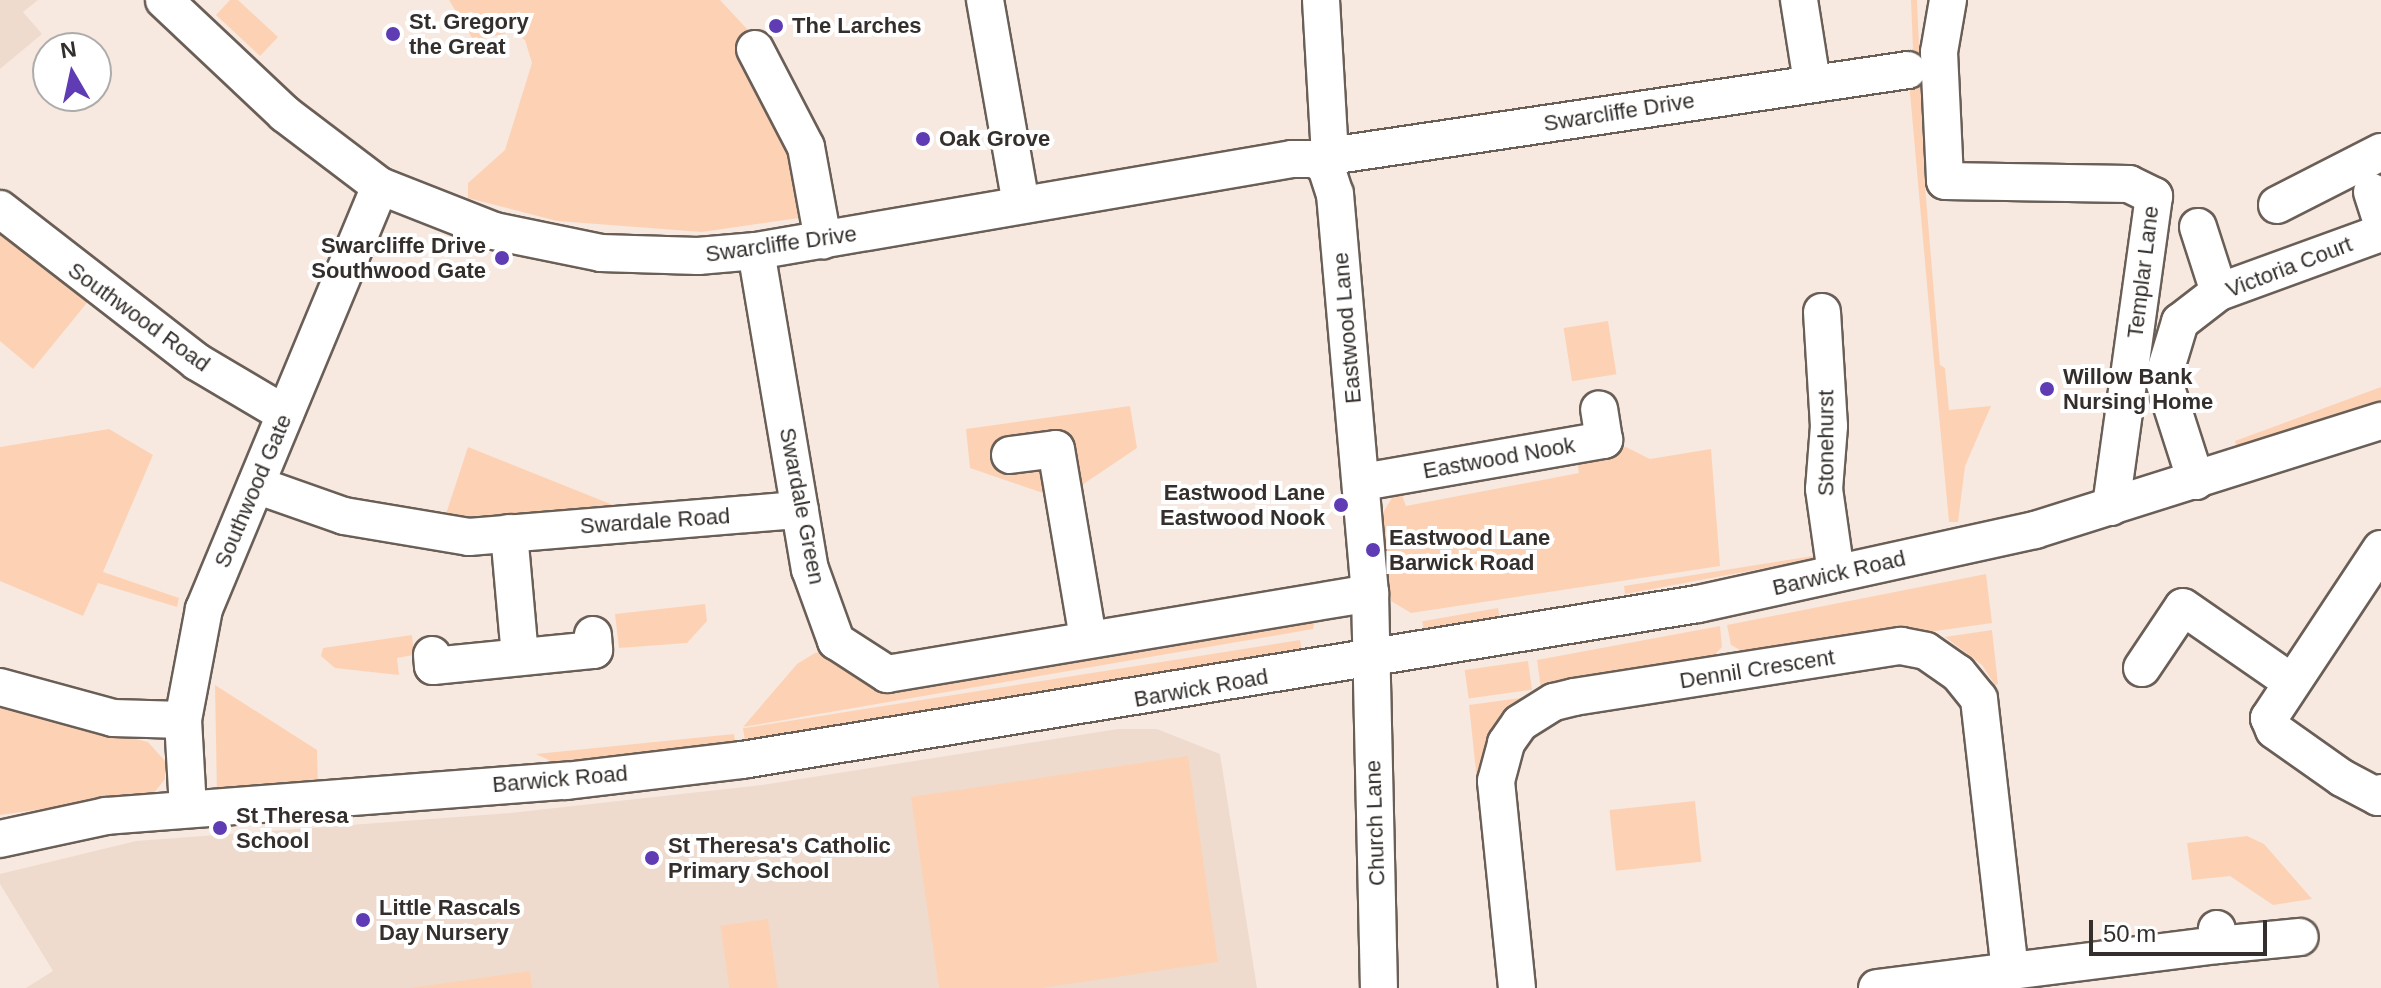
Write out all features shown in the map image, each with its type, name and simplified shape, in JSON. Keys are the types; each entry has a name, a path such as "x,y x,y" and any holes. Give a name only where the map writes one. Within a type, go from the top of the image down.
{"street":[{"name":"Swarcliffe Drive","path":"164,0 285,114 380,186 494,231 549,245 622,255 756,251 1292,159 1328,161 1812,82 1908,70"},
{"path":"985,0 1021,204"},
{"name":"Eastwood Lane","path":"1321,0 1328,161 1335,194 1363,482 1370,593 1370,658"},
{"path":"1799,0 1812,82"},
{"name":"Templar Lane","path":"1948,0 1939,52 1945,181 2129,184 2154,196 2111,507"},
{"path":"755,49 806,147 823,240"},
{"path":"2277,205 2381,152"},
{"name":"Southwood Gate","path":"188,809 183,720 204,609 380,186"},
{"name":"Southwood Road","path":"0,209 197,362 285,414"},
{"path":"2198,227 2219,292"},
{"name":"Victoria Court","path":"2196,481 2163,378 2180,322 2219,292 2381,233"},
{"name":"Swardale Green","path":"756,251 810,569 836,641 887,674 1370,593"},
{"name":"Stonehurst","path":"1821,311 1829,426 1824,489 1836,573"},
{"name":"Eastwood Nook","path":"1363,482 1604,440 1599,409"},
{"name":"Barwick Road","path":"0,839 53,825 188,809 566,781 742,760 1720,600 2035,530 2381,421"},
{"path":"1010,455 1056,449 1088,639"},
{"name":"Swardale Road","path":"256,485 344,516 469,537 800,510"},
{"path":"509,533 520,657"},
{"path":"2381,549 2290,681 2269,718 2274,730 2342,778 2378,797 2381,793"},
{"path":"2142,668 2183,607 2290,681"},
{"path":"432,655 433,666 594,650 593,635"},
{"name":"Dennil Crescent","path":"1517,988 1496,781 1506,743 1520,723 1545,706 1574,697 1901,646 1926,651 1958,673 1979,699 2010,972"},
{"name":"Church Lane","path":"1370,658 1379,988"},
{"path":"0,687 113,718 183,720"},
{"path":"1877,988 2010,972 2218,937 2300,937"}],"shaded area":[{"path":"0,0 38,0 23,12 40,32 32,32 32,42 0,69"},
{"path":"230,0 238,0 278,37 260,56 216,15"},
{"path":"449,0 720,0 761,44 806,217 702,232 557,221 468,198 468,183 505,150 532,63 525,40 511,32 474,41"},
{"path":"1911,0 1917,0 1925,186 1940,365 1945,368 1949,410 1991,406 1965,466 1958,522 1949,522 1932,341 1908,70 1913,49"},
{"path":"0,209 99,288 33,369 0,341"},
{"path":"1608,321 1616,374 1572,381 1564,328"},
{"path":"2381,387 2381,407 2239,455 2235,441"},
{"path":"1130,406 1137,448 1073,491 1046,494 970,468 966,429"},
{"path":"109,429 153,455 103,572 179,598 177,607 98,583 83,616 0,581 0,447"},
{"path":"468,447 633,513 442,526"},
{"path":"1626,447 1650,459 1711,449 1720,566 1411,613 1391,601 1380,517 1399,487 1406,506 1579,473 1576,456"},
{"path":"1813,556 1814,559 1625,594 1624,586"},
{"path":"1986,574 1992,623 1753,657 1731,645 1727,625"},
{"path":"705,604 707,621 687,643 619,648 615,614"},
{"path":"1498,608 1500,619 1424,632 1422,621"},
{"path":"1317,612 1313,629 743,727 797,664 815,653 826,651 856,672"},
{"path":"1720,626 1722,647 1706,664 1541,689 1537,660"},
{"path":"1992,630 1998,684 1995,685 1982,665 1945,637"},
{"path":"412,635 414,655 397,658 399,675 335,668 321,656 323,648"},
{"path":"1300,640 1302,652 745,740 743,728"},
{"path":"1528,661 1532,690 1469,699 1465,670"},
{"path":"215,685 317,750 318,789 217,796"},
{"path":"1535,696 1486,789 1478,790 1469,705"},
{"path":"0,700 25,712 148,742 165,761 165,779 154,793 0,815"},
{"name":"St Theresa's Catholic Primary School","path":"1118,729 1157,729 1220,754 1257,988 26,988 53,971 0,884 0,874 136,841 510,813 762,785"},
{"path":"734,734 736,747 553,762 536,754"},
{"path":"1188,756 1218,962 1042,988 939,988 911,797"},
{"path":"1695,801 1701,862 1616,871 1609,810"},
{"path":"2247,836 2264,844 2312,899 2273,905 2230,876 2192,880 2187,843"},
{"path":"768,919 778,988 729,988 720,926"},
{"path":"530,971 532,988 410,988"}],"place":[{"name":"The Larches","path":"776,26"},
{"name":"St. Gregory the Great","path":"393,34"},
{"name":"Oak Grove","path":"923,139"},
{"name":"Swarcliffe Drive Southwood Gate","path":"502,258"},
{"name":"Willow Bank Nursing Home","path":"2047,389"},
{"name":"Eastwood Lane Eastwood Nook","path":"1341,505"},
{"name":"Eastwood Lane Barwick Road","path":"1373,550"},
{"name":"St Theresa School","path":"220,828"},
{"name":"St Theresa's Catholic Primary School","path":"652,858"},
{"name":"Little Rascals Day Nursery","path":"363,920"}]}
